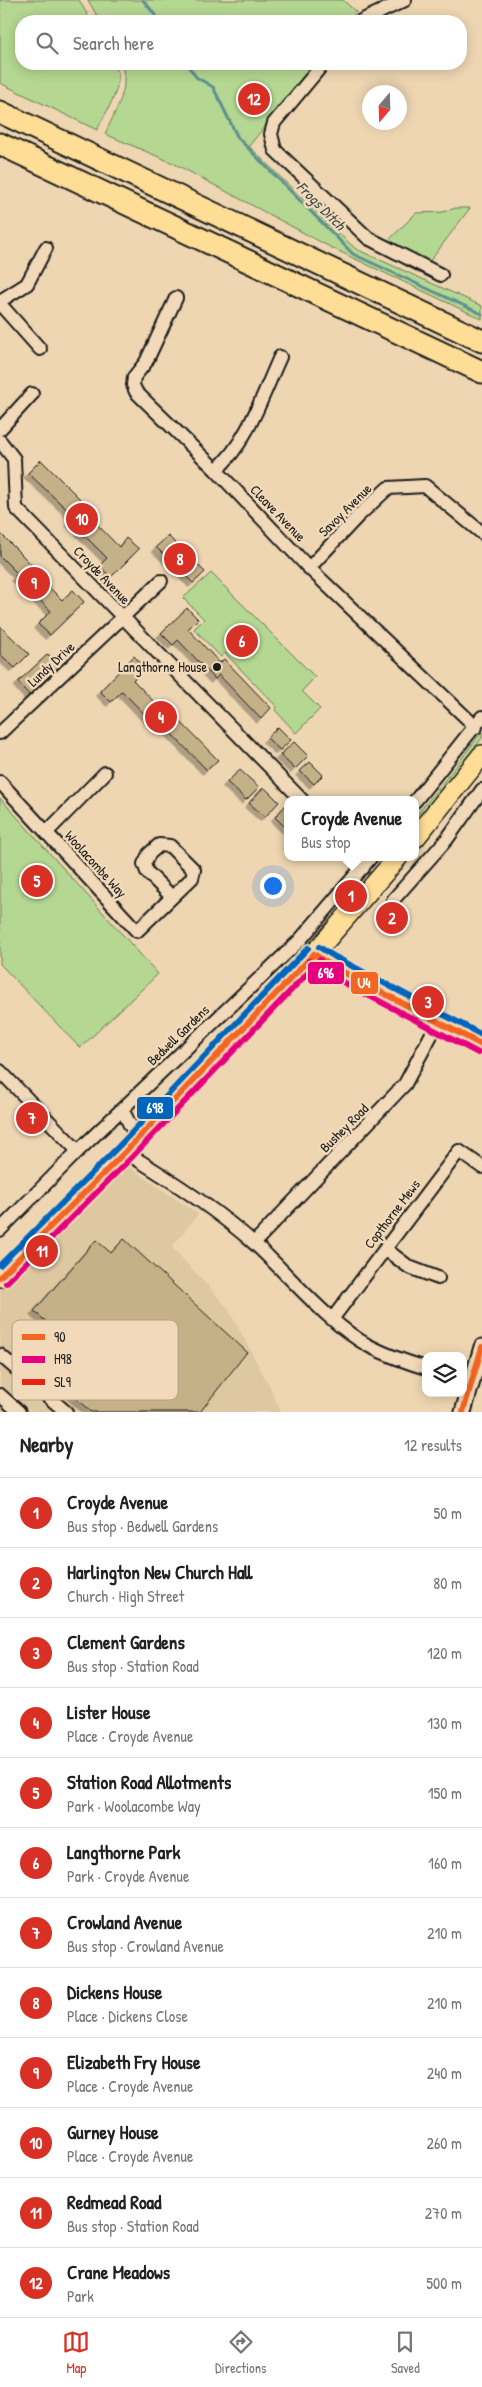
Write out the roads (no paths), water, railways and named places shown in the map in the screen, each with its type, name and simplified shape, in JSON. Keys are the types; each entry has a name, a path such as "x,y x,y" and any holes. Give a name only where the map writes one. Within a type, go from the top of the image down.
{"highway":[{"path":"0,112 482,341"},
{"path":"0,144 482,372"}],"main road":[{"path":"419,833 482,755"},
{"path":"0,1277 131,1145 314,954 395,861"}],"street":[{"path":"374,15 405,0"},
{"path":"318,70 274,123 271,134 275,150 368,238 440,275"},
{"path":"3,300 27,284 46,248"},
{"path":"0,286 3,300 40,349"},
{"name":"Cleave Avenue","path":"176,298 146,362 134,377 133,384 136,392 216,470 310,568 479,722"},
{"path":"216,470 229,459 239,444 280,357"},
{"path":"0,429 32,394"},
{"name":"Croyde Avenue","path":"0,441 14,459 16,508 298,796"},
{"name":"Savoy Avenue","path":"310,568 358,516 388,488 425,486 482,533"},
{"name":"Lundy Drive","path":"0,733 162,581"},
{"path":"419,796 479,722"},
{"path":"47,832 105,773"},
{"name":"Woolacombe Way","path":"0,782 137,931 172,897"},
{"path":"393,900 447,839 482,790"},
{"path":"357,861 363,868"},
{"name":"Bedwell Gardens","path":"0,1230 78,1151 300,940 368,861"},
{"path":"314,954 330,965 481,1044"},
{"name":"Bushey Road","path":"254,1243 405,1084 438,1022"},
{"path":"0,1071 78,1151"},
{"path":"122,1109 131,1145 168,1178 254,1243 333,1318 368,1345 406,1362 422,1367"},
{"name":"Copthorne Mews","path":"333,1318 459,1151 482,1167"},
{"path":"385,1249 409,1267 438,1278"},
{"path":"467,1379 482,1347"},
{"path":"0,1355 12,1365"},
{"path":"0,1395 19,1412"},
{"path":"463,1412 465,1397"},
{"path":"52,1400 66,1412"}],"waterway":[{"name":"Frogs Ditch","path":"143,0 155,15"},
{"name":"Frogs Ditch","path":"191,70 196,77 213,87 238,138 353,254 482,314"}],"place":[{"name":"Crane Meadows","path":"254,99"},
{"name":"Gurney House","path":"82,519"},
{"name":"Dickens House","path":"180,559"},
{"name":"Elizabeth Fry House","path":"34,583"},
{"name":"Langthorne Park","path":"242,641"},
{"name":"Langthorne House","path":"217,667"},
{"name":"Lister House","path":"161,717"},
{"name":"Station Road Allotments","path":"37,881"},
{"name":"Croyde Avenue","path":"351,896"},
{"name":"Harlington New Church Hall","path":"392,918"},
{"name":"Clement Gardens","path":"428,1002"},
{"name":"Crowland Avenue","path":"32,1118"},
{"name":"Redmead Road","path":"42,1251"}]}
